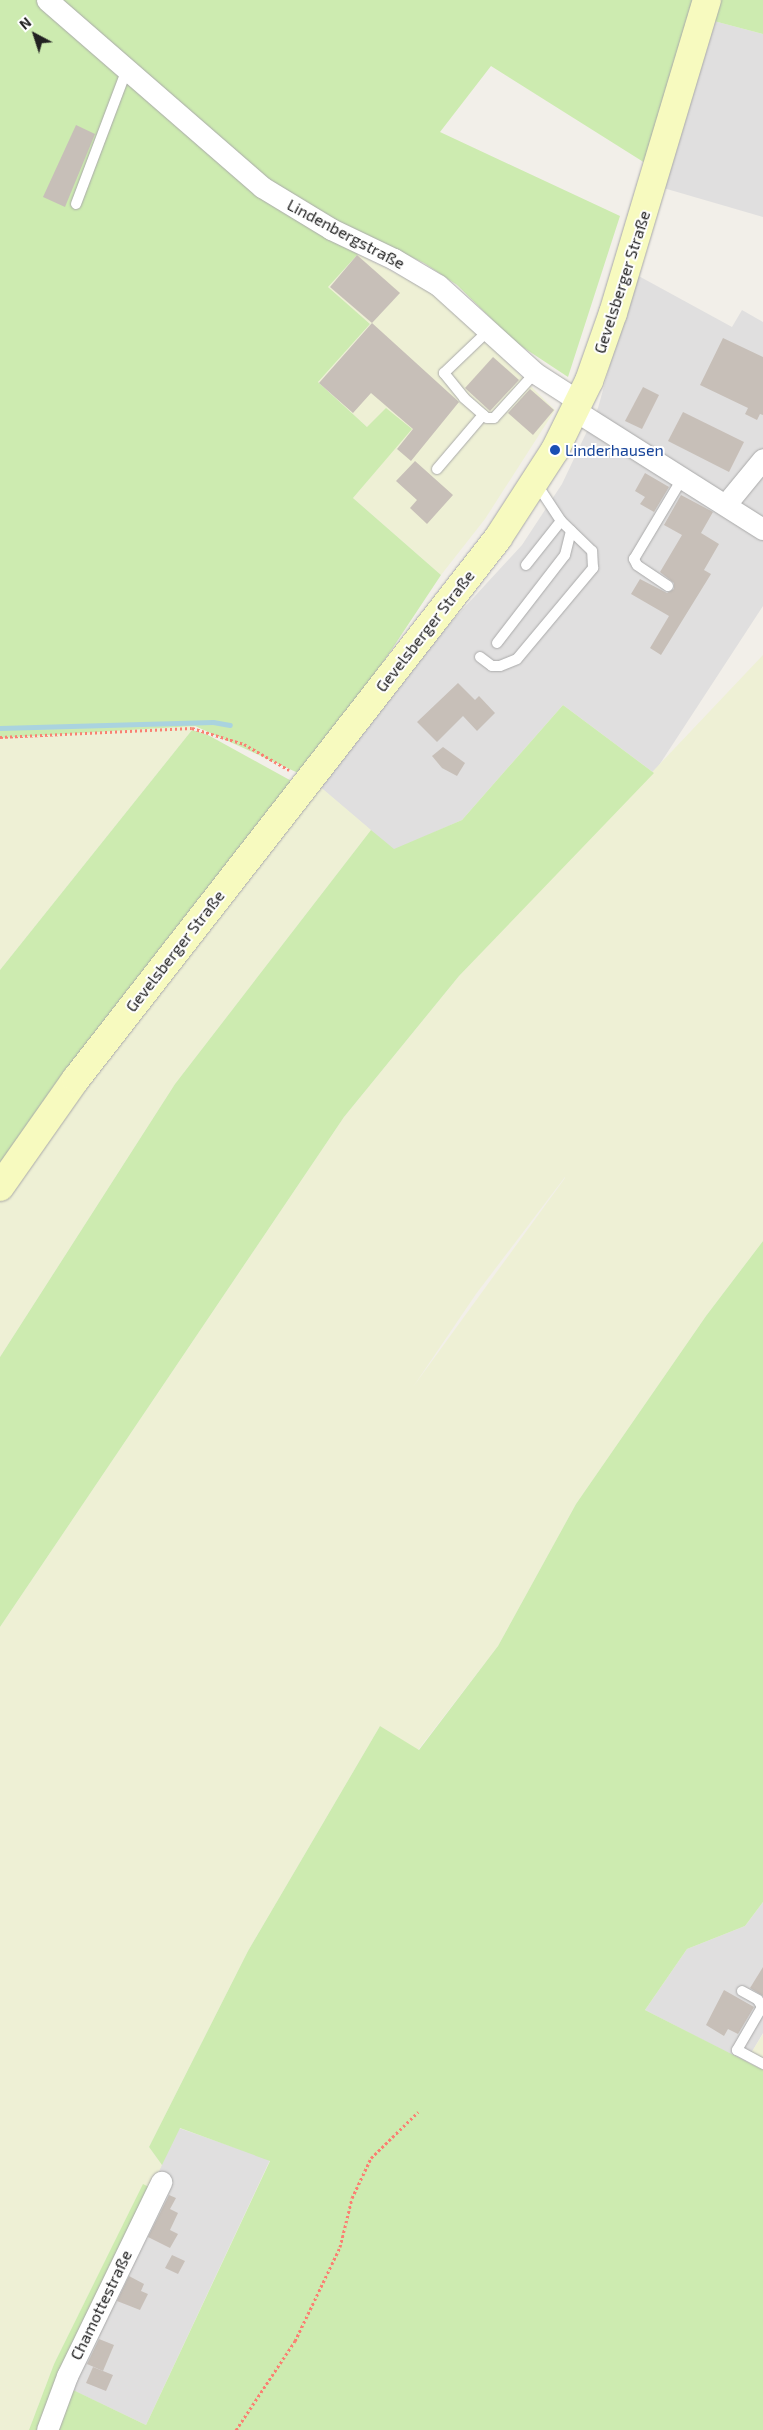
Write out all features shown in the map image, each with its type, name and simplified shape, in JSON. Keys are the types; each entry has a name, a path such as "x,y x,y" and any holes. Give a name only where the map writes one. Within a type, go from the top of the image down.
{"main road":[{"name":"Gevelsberger Straße","path":"0,1187 76,1079 498,538 536,482 578,407 613,314 707,0"}],"street":[{"name":"Lindenbergstraße","path":"47,0 128,68 262,187 331,229 418,272 456,299 535,373 578,407 763,529"},
{"path":"726,504 763,459"},
{"name":"Chamottestraße","path":"47,2430 67,2376 161,2182"}],"lane":[{"path":"76,204 128,68"},
{"path":"488,331 444,373 464,398 483,415 494,418 535,373"},
{"path":"437,469 483,415"},
{"path":"668,586 637,565 634,558 683,477"},
{"path":"480,657 492,666 517,659 593,568 592,551 560,521 536,482"},
{"path":"526,565 560,521"},
{"path":"497,642 566,555 571,531"},
{"path":"742,1991 758,2000 762,2007 736,2050 763,2064"}],"path":[{"path":"0,737 192,728 244,744 285,766 306,785"},
{"path":"236,2430 295,2340 340,2247 352,2198 371,2158 418,2112"}],"shaded area":[{"path":"710,20 763,34 763,217 660,187"},
{"path":"635,274 732,327 742,310 763,322 763,606 654,773 563,705 462,820 394,850 308,777 522,545 562,484 598,408"},
{"path":"763,1902 763,2033 746,2062 645,2010 687,1949 745,1926"},
{"path":"179,2128 270,2160 146,2425 58,2383"}],"green space":[{"path":"0,0 711,0 653,168 491,66 440,132 620,216 568,377 515,342 457,285 424,263 344,225 334,242 358,254 328,287 370,324 318,382 367,427 386,408 412,429 353,498 441,575 307,777 195,726 0,738"},
{"path":"717,0 763,0 763,34 710,20"},
{"path":"358,254 428,290 459,315 555,410 485,519 441,575 353,498 411,429 367,427 318,382 370,324 328,287"},
{"path":"763,655 763,1241 706,1316 576,1504 498,1646 418,1750 380,1726 248,1951 149,2147 162,2165 151,2188 143,2185 54,2364 29,2430 0,2430 0,1627 344,1117 459,976","holes":["565,1178 413,1387 476,1294"]},
{"path":"563,705 654,773 459,976 344,1117 0,1627 0,1357 175,1084 371,830 394,849 462,820"},
{"path":"195,726 192,730 0,970 0,738"},
{"path":"192,730 208,735 297,784 0,1170 0,970"},
{"path":"317,784 371,830 175,1084 0,1357 0,1200"},
{"path":"763,1241 763,1902 745,1926 687,1949 645,2010 763,2070 763,2430 51,2430 69,2388 146,2425 270,2161 180,2128 162,2165 149,2147 248,1951 380,1726 419,1750 498,1646 576,1504 706,1316"},
{"path":"763,2034 763,2060 751,2053"},
{"path":"143,2184 151,2188 41,2430 29,2430 54,2364"}],"building":[{"path":"76,125 95,134 65,207 43,197"},
{"path":"357,255 400,293 372,323 330,287"},
{"path":"372,323 459,402 411,461 397,449 413,429 371,393 353,413 319,383"},
{"path":"723,338 763,357 763,415 760,414 757,420 745,414 748,408 700,385"},
{"path":"493,357 519,380 490,411 465,388"},
{"path":"643,387 659,395 642,429 625,421"},
{"path":"530,389 554,410 533,435 508,413"},
{"path":"683,412 744,442 729,472 668,441"},
{"path":"415,461 453,495 427,524 410,508 417,500 396,481"},
{"path":"645,473 669,487 654,512 640,504 645,497 635,491"},
{"path":"681,495 713,512 701,533 719,544 704,570 711,574 661,655 650,648 669,616 631,594 640,579 667,593 674,589 674,583 660,572 682,535 664,525"},
{"path":"458,683 475,700 479,696 495,713 477,731 463,716 437,742 417,722"},
{"path":"443,747 465,763 457,776 442,768 432,756"},
{"path":"763,1967 763,1996 750,1988"},
{"path":"724,1990 754,2007 738,2034 728,2029 724,2036 706,2025"},
{"path":"169,2195 176,2198 170,2209 178,2213 170,2230 178,2234 170,2248 148,2237"},
{"path":"172,2255 185,2261 178,2274 165,2268"},
{"path":"129,2276 144,2284 141,2291 148,2294 140,2310 117,2301"},
{"path":"99,2339 114,2345 103,2371 87,2364"},
{"path":"93,2367 113,2375 106,2391 86,2383"}],"waterway":[{"path":"0,728 213,722 230,725"}],"place":[{"name":"Linderhausen","path":"555,450"}]}
